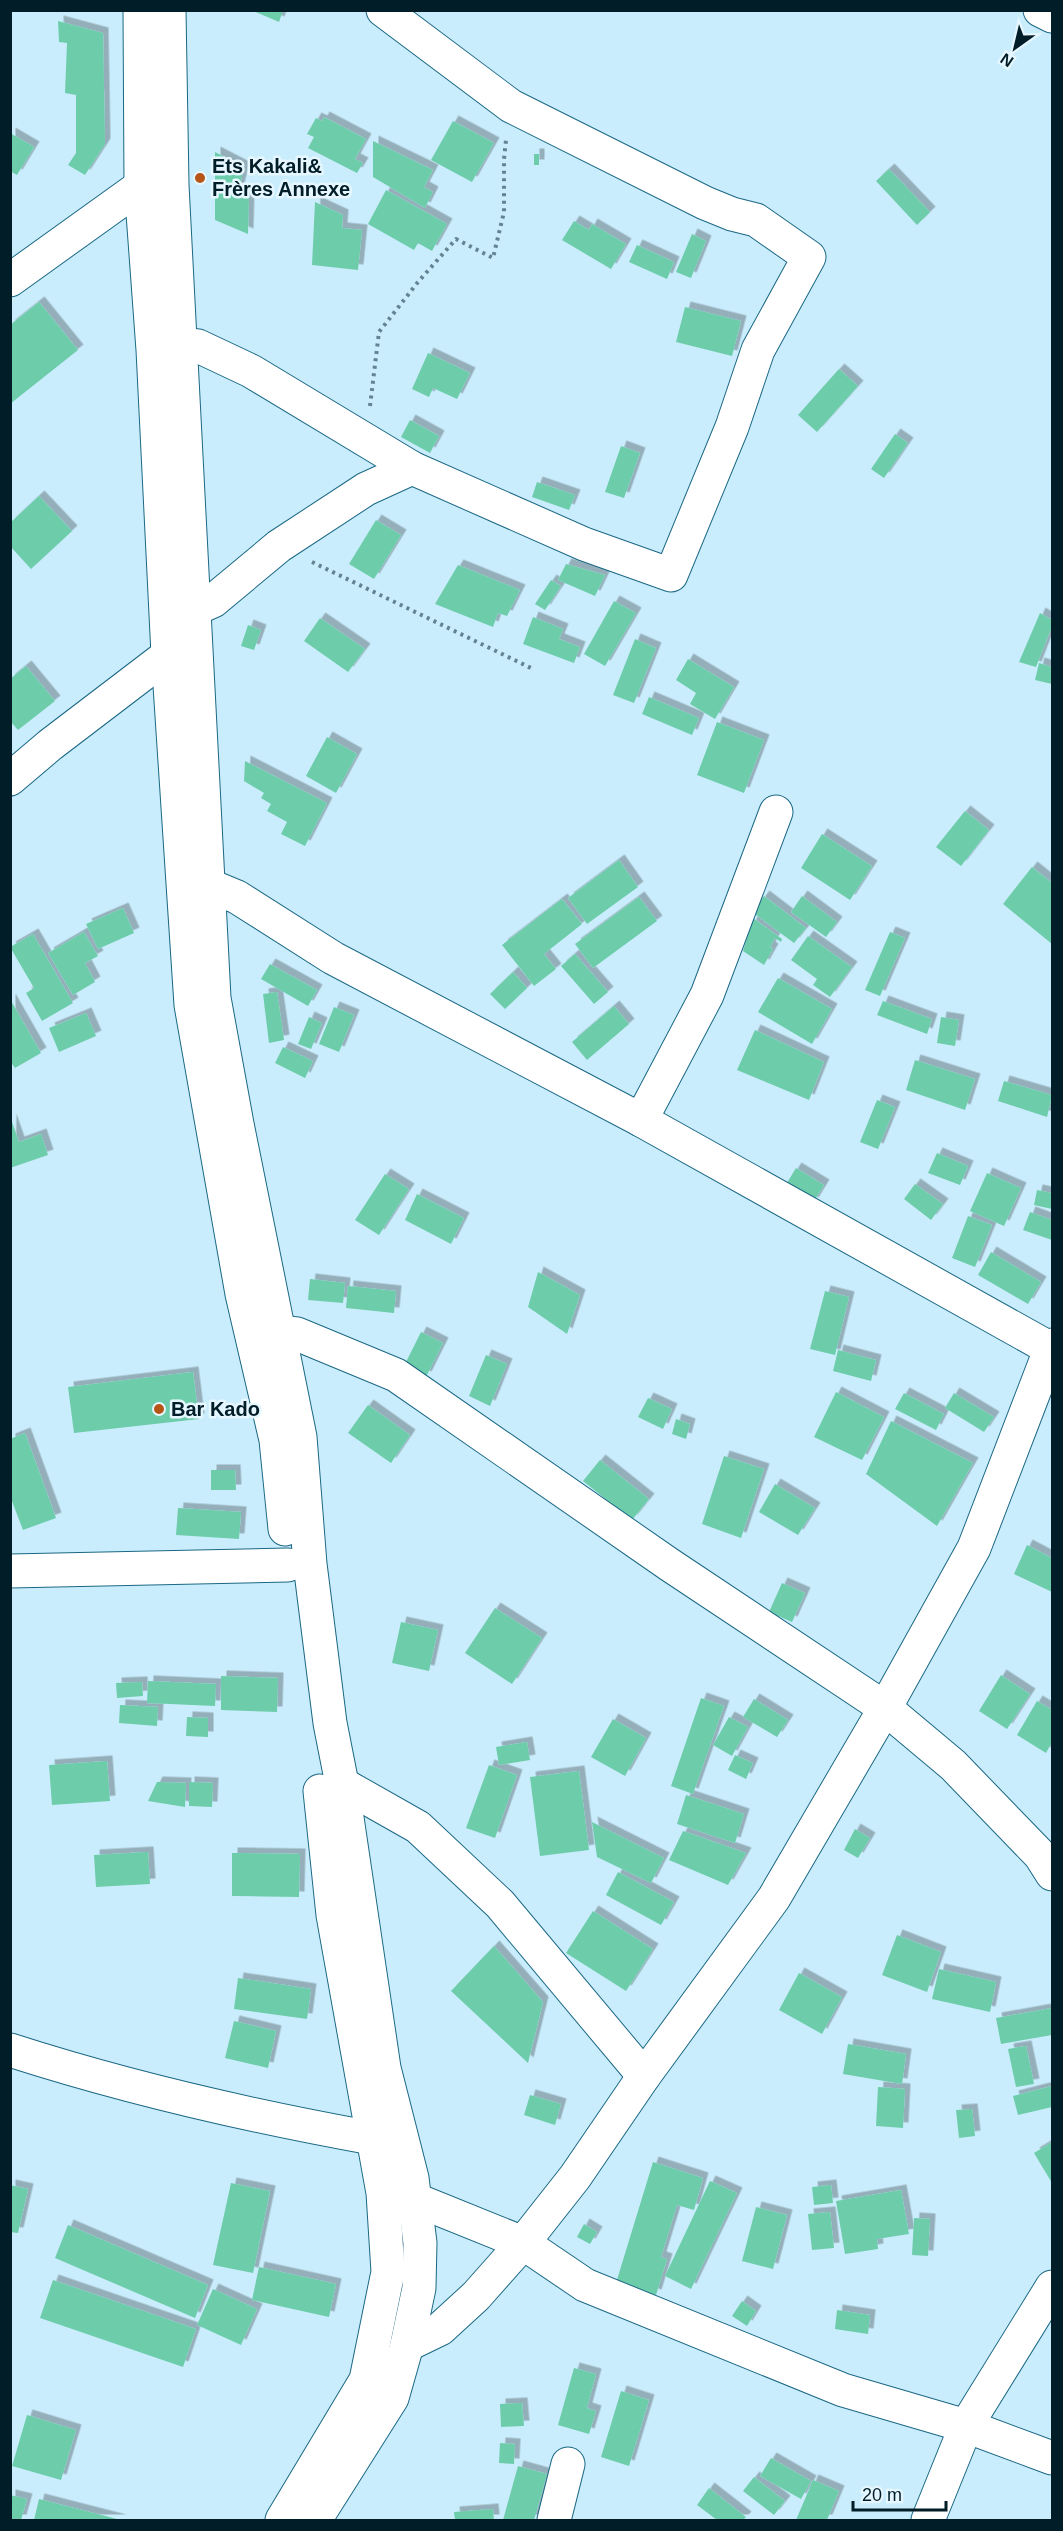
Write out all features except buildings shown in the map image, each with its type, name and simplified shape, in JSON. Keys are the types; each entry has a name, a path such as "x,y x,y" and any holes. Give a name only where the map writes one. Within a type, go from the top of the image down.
{"street":[{"path":"140,10 141,186 153,351 168,655 184,875 190,1005 242,1294 276,1440 288,1565 326,1830 333,1915 382,2193 388,2272 366,2380 282,2520"},
{"path":"170,10 172,185 179,344 195,609 214,998 300,1437 310,1564 330,1723 342,1784 384,2068 412,2178 420,2244 419,2288 392,2398 315,2520"},
{"path":"179,344 198,346 251,371 366,438 412,468 585,544 671,575 732,427 758,350 809,257 756,220 732,214 705,203 511,106 383,10"},
{"path":"1040,10 1053,16"},
{"path":"10,280 141,186"},
{"path":"195,609 213,601 279,546 366,489 412,468"},
{"path":"10,779 50,745 168,655"},
{"path":"641,1120 707,995 776,812"},
{"path":"208,885 237,897 333,958 641,1120 1052,1347 974,1548 885,1708 774,1898 644,2076 575,2177 523,2243 476,2296 440,2330 407,2344"},
{"path":"279,1332 297,1334 396,1374 670,1565 885,1708 953,1765 1040,1855 1053,1874"},
{"path":"10,1571 288,1565"},
{"path":"342,1784 418,1827 500,1904 644,2076"},
{"path":"10,2050 131,2085 306,2126 372,2138"},
{"path":"382,2193 414,2199 523,2243 585,2286 843,2390 966,2426 1053,2458"},
{"path":"928,2520 966,2426 1053,2287"},
{"path":"555,2520 568,2464"}],"path":[{"path":"366,438 379,332 418,282 456,239 492,258 504,212 504,159 511,106"},
{"path":"279,546 533,669"}],"place":[{"name":"Ets Kakali& Frères Annexe","path":"200,178"},
{"name":"Bar Kado","path":"159,1409"}]}
